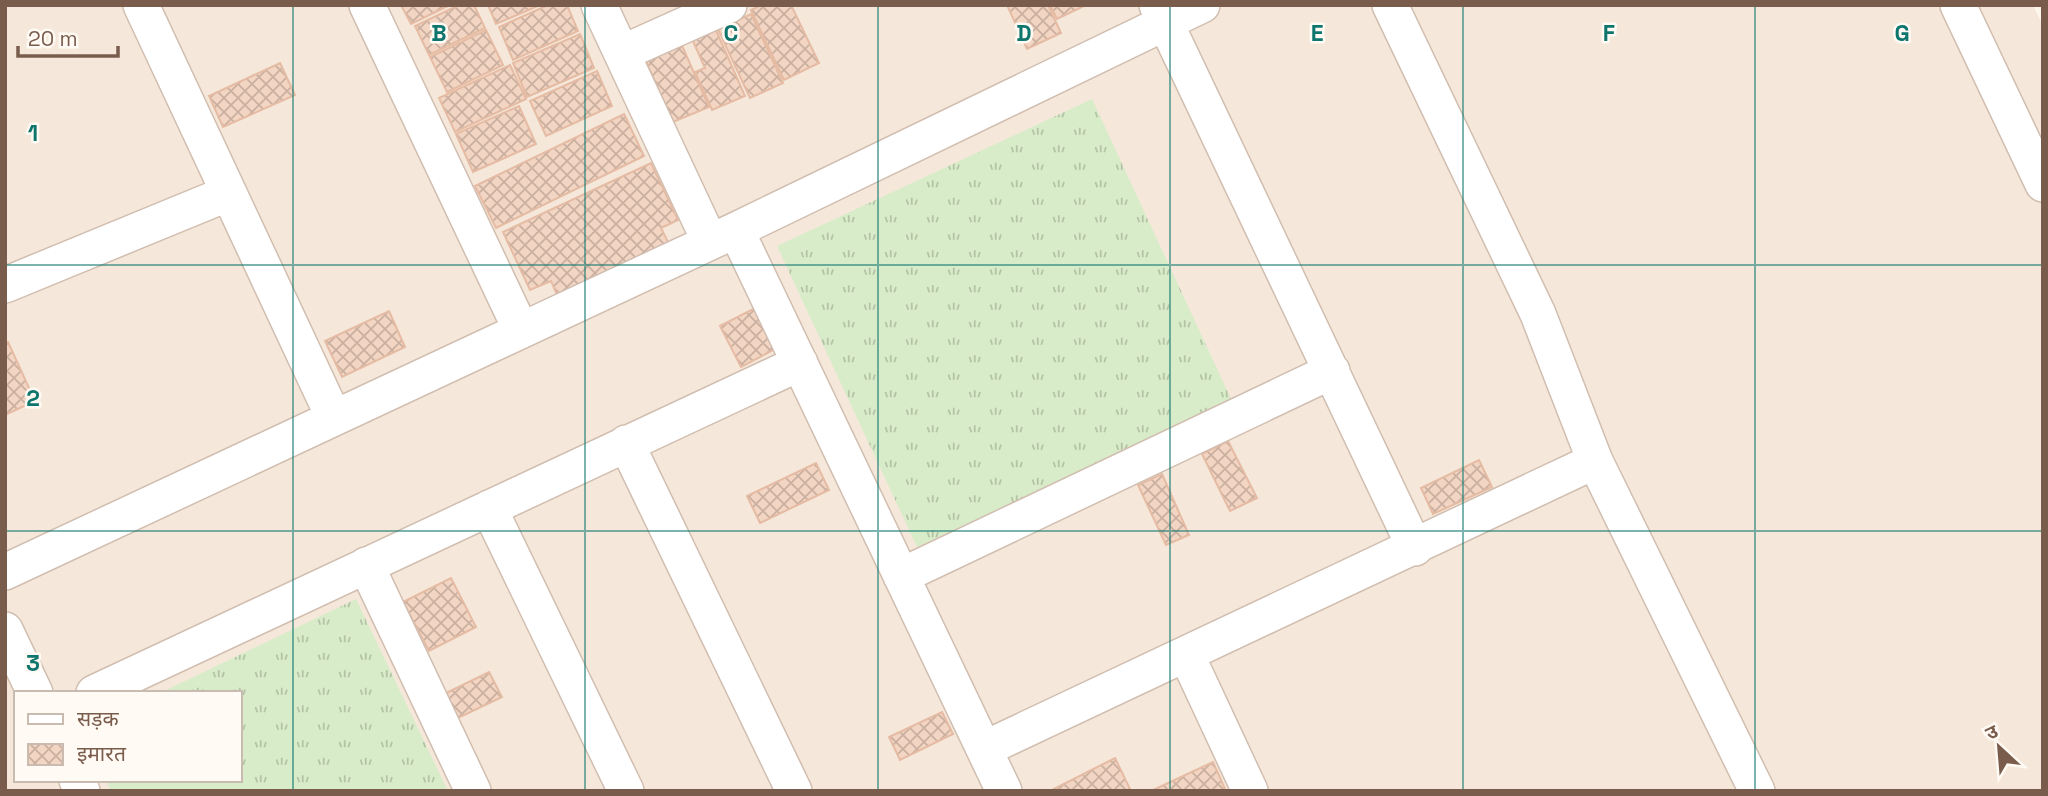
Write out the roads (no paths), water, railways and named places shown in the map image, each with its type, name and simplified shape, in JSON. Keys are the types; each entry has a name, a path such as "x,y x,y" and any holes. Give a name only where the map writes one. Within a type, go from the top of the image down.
{"street":[{"path":"141,5 334,418"},
{"path":"367,5 521,330"},
{"path":"599,5 723,236 800,363 1004,791"},
{"path":"622,52 729,5"},
{"path":"5,572 723,236 1161,15 1202,5"},
{"path":"1390,5 1538,314 1595,461 1757,791"},
{"path":"1958,5 2043,184"},
{"path":"1161,15 1415,548"},
{"path":"5,285 229,194"},
{"path":"98,691 800,363"},
{"path":"901,576 1332,371"},
{"path":"626,443 794,791"},
{"path":"984,749 1595,461"},
{"path":"489,508 626,791"},
{"path":"366,565 473,791"},
{"path":"5,630 34,691"},
{"path":"1186,656 1250,791"}]}
